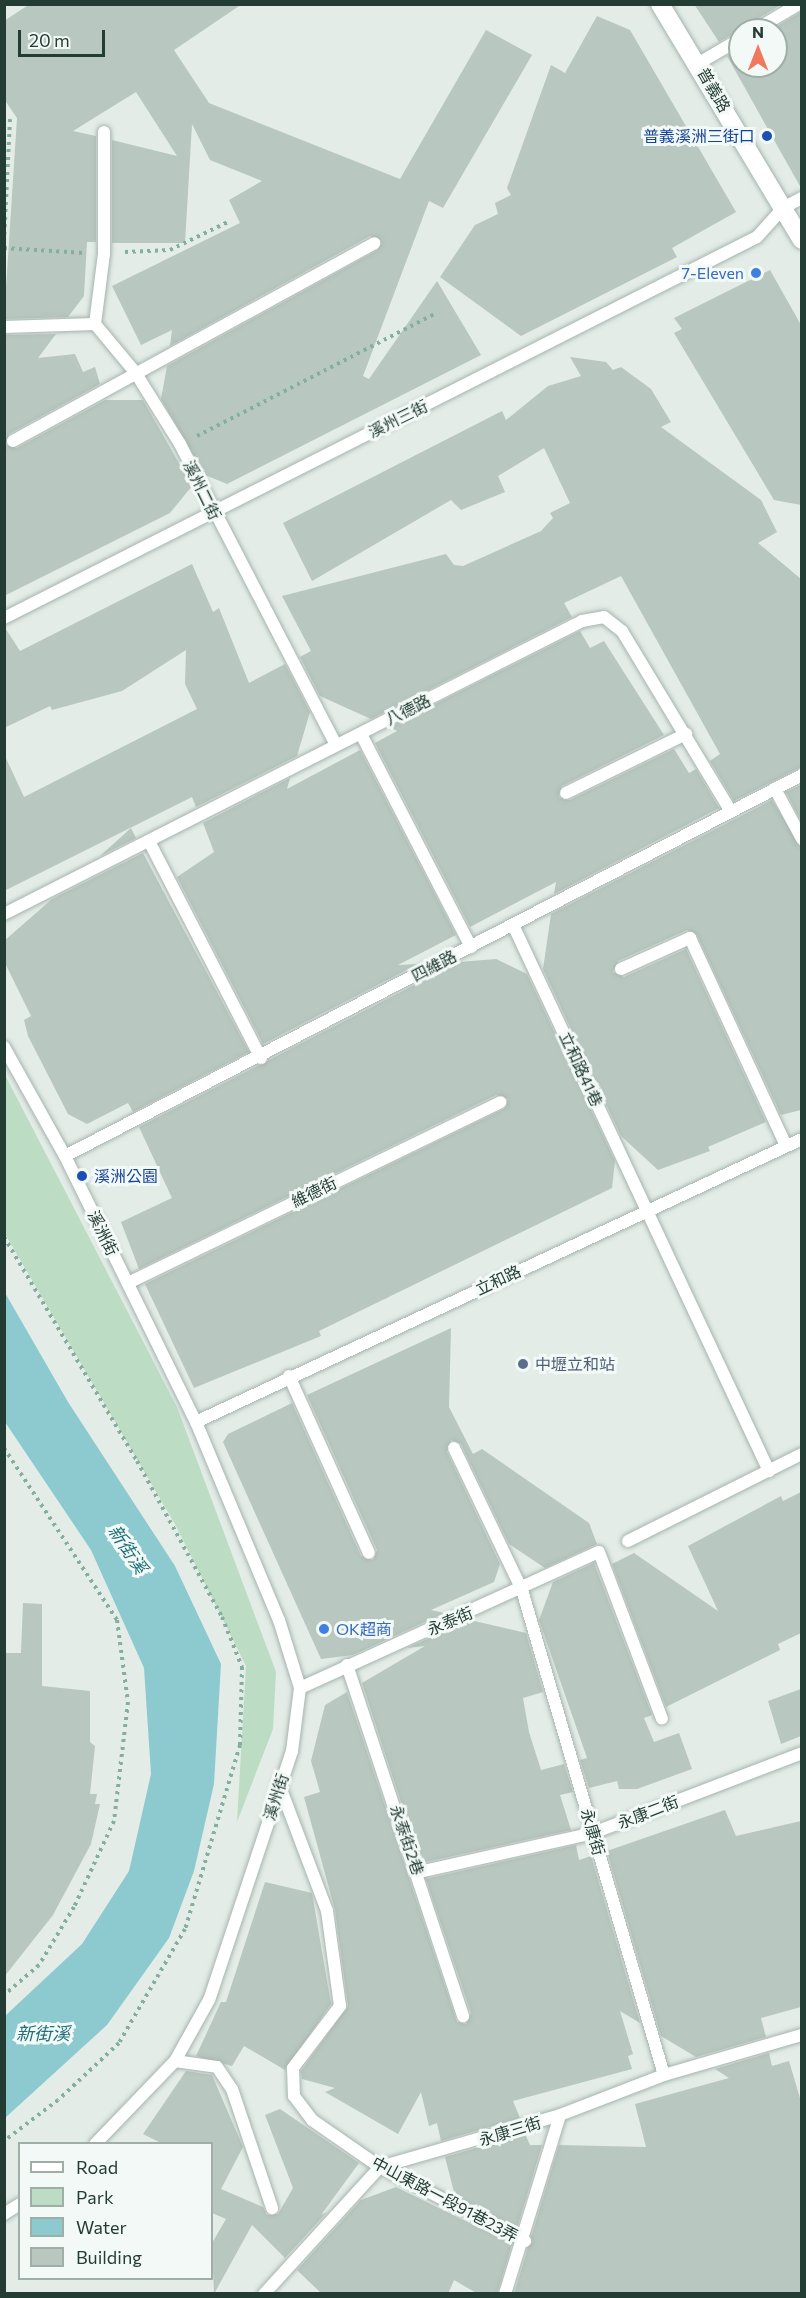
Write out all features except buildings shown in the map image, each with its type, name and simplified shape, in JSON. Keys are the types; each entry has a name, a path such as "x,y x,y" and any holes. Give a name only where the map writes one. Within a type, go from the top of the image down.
{"street":[{"name":"普義路","path":"660,4 699,63 801,240"}],"lane":[{"path":"776,18 799,4"},
{"path":"699,63 728,46"},
{"path":"4,327 95,324 105,254 105,132"},
{"name":"溪州三街","path":"4,618 211,510 514,363 757,237 783,208 801,198"},
{"path":"14,441 135,372 374,243"},
{"name":"溪州二街","path":"95,324 135,372 180,444 211,510 336,745"},
{"name":"八德路","path":"4,914 150,843 336,745 582,621 604,617 622,631 731,812"},
{"path":"361,734 471,947"},
{"path":"566,793 686,734"},
{"name":"四維路","path":"65,1156 261,1058 801,775"},
{"path":"775,789 801,839"},
{"path":"150,843 261,1058"},
{"name":"立和路41巷","path":"514,927 769,1471"},
{"path":"621,969 690,938 786,1146"},
{"name":"溪洲街","path":"4,1047 65,1156 196,1422"},
{"name":"維德街","path":"128,1283 500,1102"},
{"name":"立和路","path":"196,1422 289,1376 801,1139"},
{"path":"289,1376 369,1552"},
{"name":"溪州街","path":"97,2142 175,2061 213,1989 297,1731 300,1688 279,1620 196,1422"},
{"name":"永康街","path":"454,1448 522,1590 664,2075"},
{"path":"628,1540 801,1454"},
{"name":"永泰街","path":"300,1688 347,1665 522,1590 599,1552 662,1719"},
{"name":"永泰街2巷","path":"347,1665 419,1872 463,2016"},
{"name":"永康二街","path":"419,1872 593,1833 801,1753"},
{"name":"中山東路一段91巷23弄","path":"279,1784 327,1911 340,2006 293,2068 294,2096 312,2120 380,2167 525,2241"},
{"name":"永康三街","path":"380,2167 560,2115 664,2075 801,2035"},
{"path":"175,2061 217,2067 232,2089 272,2208"},
{"path":"505,2294 514,2257 525,2241 560,2115"},
{"path":"264,2294 380,2167"},
{"path":"4,2214 18,2205"}],"path":[{"path":"4,242 9,119"},
{"path":"180,444 434,314"},
{"path":"4,1237 137,1461 222,1617 242,1667 240,1745 184,1929 119,2043 58,2100 4,2141"},
{"path":"4,1448 117,1620 128,1702 114,1821 74,1907 39,1965 4,1995"}],"green space":[{"path":"4,1073 177,1407 276,1672 273,1729 237,1822 246,1666 175,1524 5,1234"}],"water":[{"name":"新街溪","path":"4,1291 68,1402 175,1566 221,1664 214,1784 194,1871 169,1938 107,2025 5,2118 5,2016 82,1944 129,1871 151,1774 144,1668 91,1550 5,1422"}],"place":[{"name":"普義溪洲三街口","path":"767,136"},
{"name":"7-Eleven","path":"756,273"},
{"name":"溪洲公園","path":"82,1176"},
{"name":"中壢立和站","path":"523,1364"},
{"name":"OK超商","path":"324,1629"}]}
